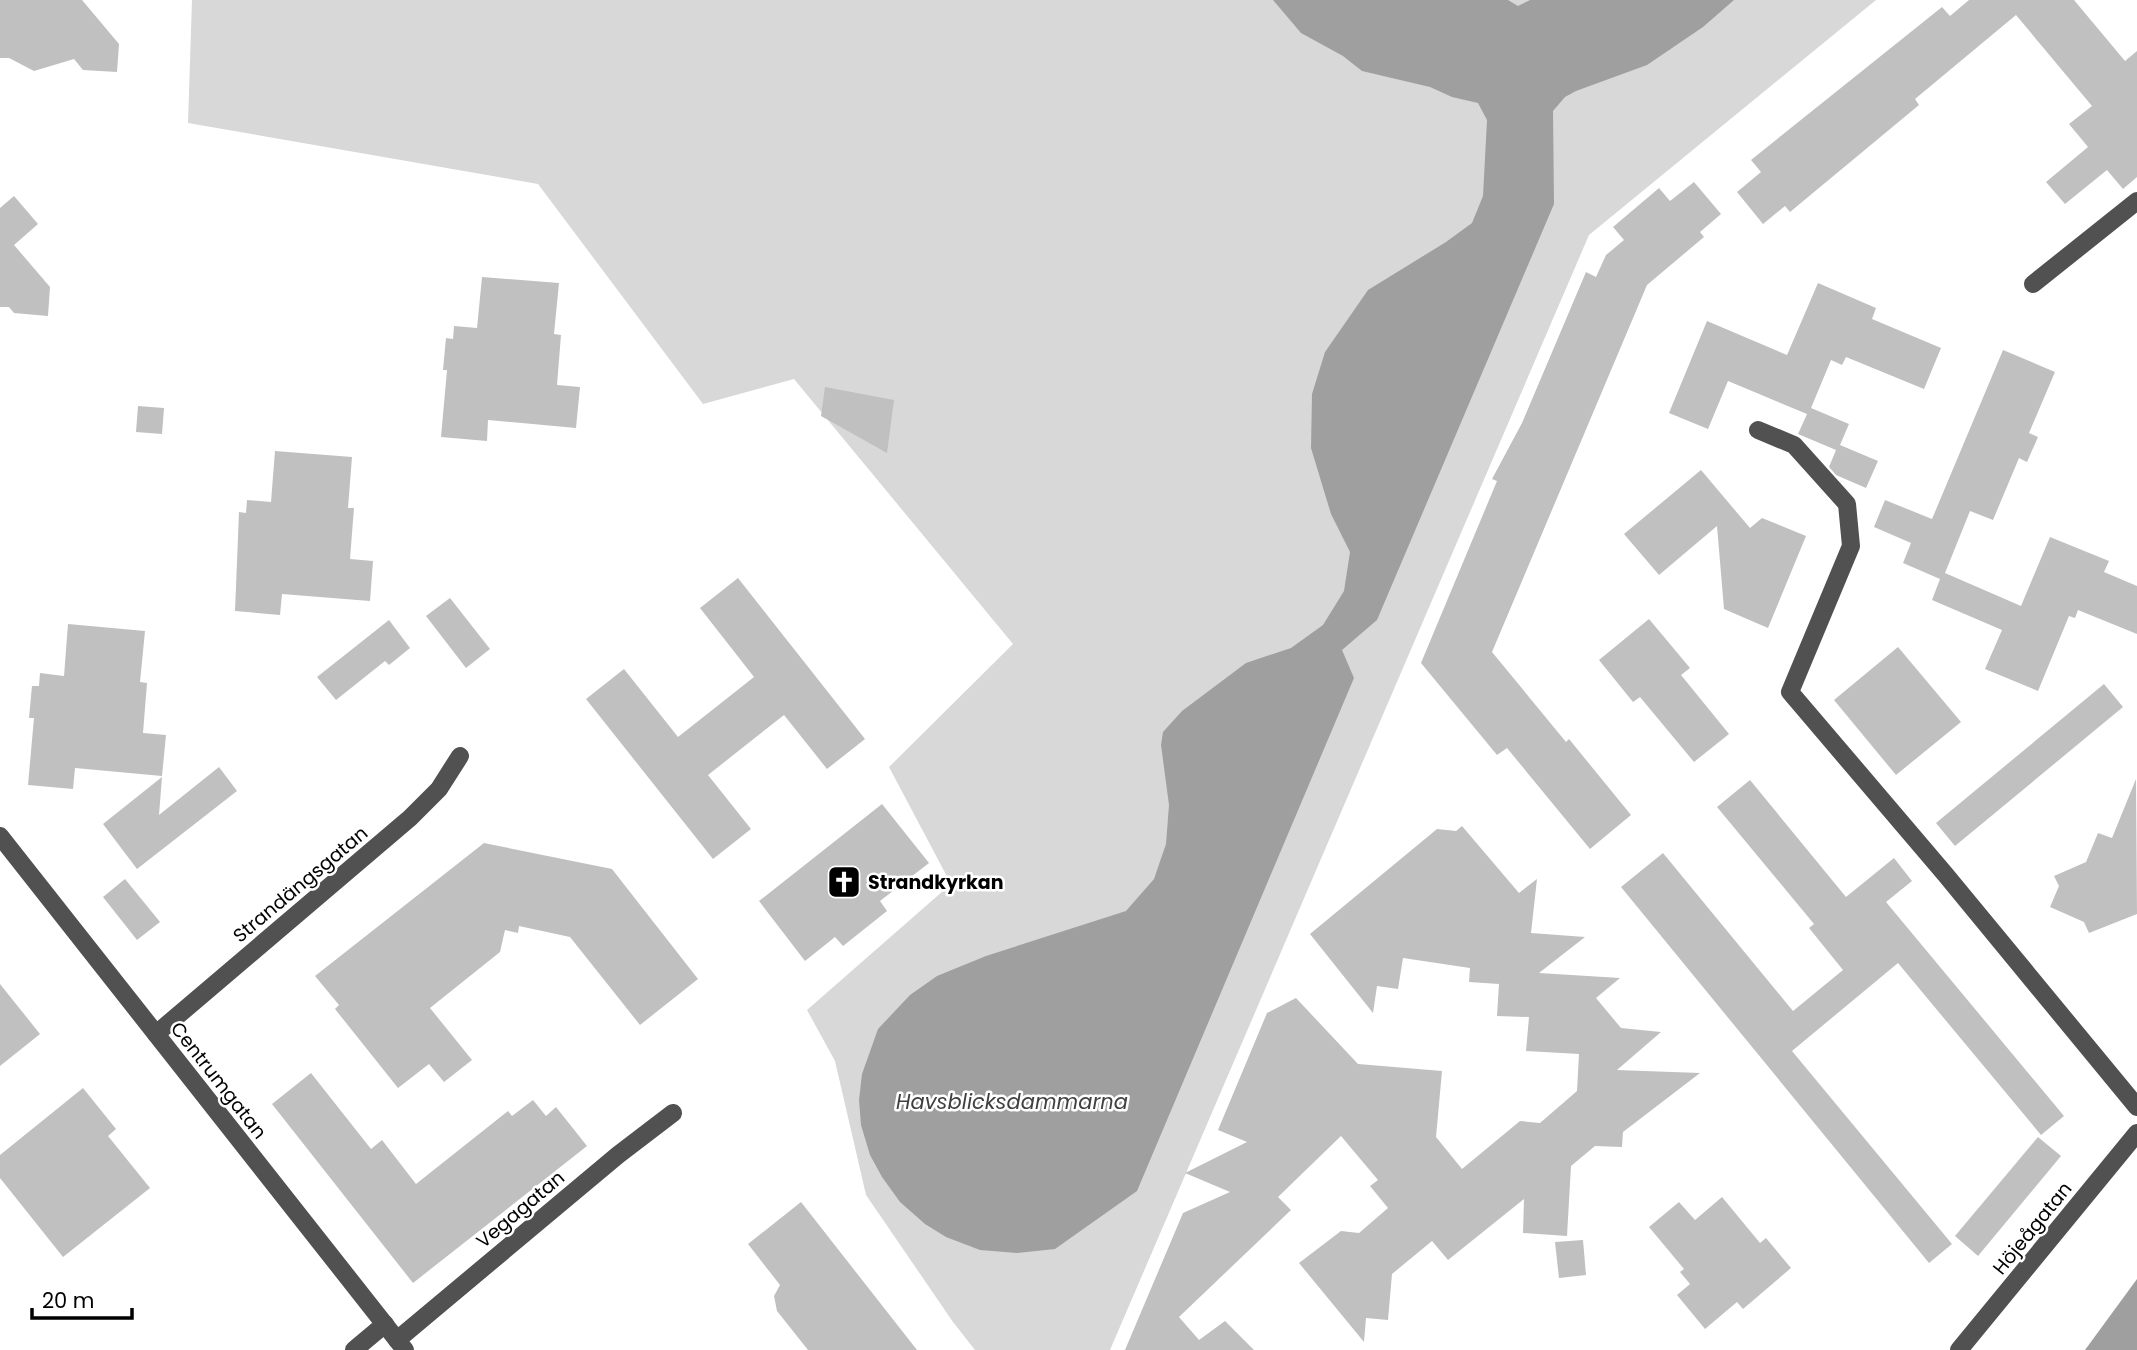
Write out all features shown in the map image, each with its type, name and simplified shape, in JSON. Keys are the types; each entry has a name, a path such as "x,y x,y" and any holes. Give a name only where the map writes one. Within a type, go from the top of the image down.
{"street":[{"path":"2032,284 2137,201"},
{"path":"1758,430 1794,445 1847,504 1851,546 1790,692 1945,874 2137,1107"},
{"name":"Strandängsgatan","path":"156,1034 410,818 439,789 460,756"},
{"name":"Centrumgatan","path":"0,836 401,1345"},
{"name":"Vegagatan","path":"401,1345 618,1155 673,1114"},
{"name":"Höjeågatan","path":"1959,1350 2137,1133"},
{"path":"354,1350 385,1324"}],"shaded area":[{"path":"192,0 1876,0 1589,235 1110,1350 975,1350 866,1195 835,1061 807,1010 951,884 889,767 1013,644 794,379 703,404 538,184 188,123"}],"water":[{"name":"Havsblicksdammarna","path":"1273,0 1508,0 1518,6 1530,0 1734,0 1703,27 1647,65 1576,91 1565,97 1553,111 1554,204 1377,620 1342,650 1354,678 1137,1191 1055,1249 1017,1253 980,1250 946,1237 925,1224 900,1202 870,1155 861,1125 859,1100 862,1074 878,1029 910,995 937,976 986,956 1126,911 1154,879 1166,844 1169,805 1161,745 1163,732 1182,711 1246,663 1291,648 1323,625 1344,591 1350,552 1331,514 1311,448 1312,394 1325,352 1368,290 1472,223 1483,196 1487,120 1478,103 1452,97 1430,87 1362,71 1343,56 1301,33"},
{"path":"2137,1279 2137,1350 2085,1350"}],"building":[{"path":"0,0 82,0 119,44 117,72 83,70 74,59 34,71 9,58 0,58"},
{"path":"1969,0 2074,0 2125,61 2137,51 2137,177 2123,189 2107,170 2065,204 2046,182 2088,147 2069,124 2092,106 2016,15 1915,99 1919,105 1790,212 1785,206 1763,224 1737,192 1761,172 1751,160 1942,7 1950,16"},
{"path":"1694,182 1721,214 1700,232 1704,237 1647,285 1492,652 1566,742 1569,739 1631,815 1590,849 1507,748 1497,755 1421,663 1497,481 1492,479 1522,423 1586,272 1596,277 1606,255 1624,240 1613,227 1659,188 1670,201"},
{"path":"14,196 38,224 14,245 50,287 48,316 14,313 9,307 0,307 0,208"},
{"path":"482,277 559,283 554,334 561,335 557,385 580,387 576,428 488,420 487,441 441,437 447,370 443,370 446,338 453,339 454,326 477,328"},
{"path":"1818,283 1876,308 1872,319 1941,348 1924,389 1846,357 1842,365 1831,360 1811,408 1849,424 1840,445 1878,461 1866,488 1836,475 1829,467 1836,450 1798,434 1807,414 1728,381 1708,429 1669,413 1707,321 1787,355"},
{"path":"2003,350 2055,372 2029,433 2038,437 2027,462 2019,458 1993,520 1970,511 1945,573 2021,606 2050,537 2109,561 2104,572 2137,586 2137,634 2078,610 2075,618 2069,616 2038,691 1985,669 2002,630 1932,600 1940,579 1903,563 1911,543 1874,527 1885,500 1932,519"},
{"path":"825,387 894,400 887,453 821,416"},
{"path":"138,406 164,408 162,434 136,432"},
{"path":"275,451 352,457 348,508 354,508 350,559 373,561 370,601 282,594 280,615 235,611 239,512 246,513 247,500 271,502"},
{"path":"1701,470 1750,528 1762,518 1806,536 1768,628 1724,609 1717,526 1659,575 1624,534"},
{"path":"738,578 865,739 827,769 784,715 708,775 751,829 713,859 586,699 624,669 678,737 754,677 700,608"},
{"path":"450,598 490,649 466,668 426,616"},
{"path":"1649,619 1690,668 1681,675 1729,734 1694,762 1640,697 1633,702 1599,660"},
{"path":"389,620 410,648 389,665 385,661 336,700 317,677"},
{"path":"68,624 145,631 140,682 147,683 143,733 166,735 162,776 75,768 73,789 28,785 34,718 29,718 32,686 39,686 40,673 64,676"},
{"path":"1898,647 1961,722 1896,775 1834,700"},
{"path":"2104,684 2123,707 1955,846 1936,823"},
{"path":"219,767 237,791 137,869 103,824 162,777 159,815"},
{"path":"2136,779 2137,914 2089,933 2084,922 2050,907 2059,886 2054,876 2086,862 2098,833 2112,838"},
{"path":"1750,780 1846,897 1894,858 1912,881 1886,902 2064,1116 2041,1135 1898,963 1792,1051 1952,1244 1929,1263 1621,887 1663,853 1793,1011 1843,970 1809,928 1814,924 1717,807"},
{"name":"Strandkyrkan","path":"882,804 929,863 880,901 887,911 843,946 835,937 805,961 759,901"},
{"path":"1462,826 1519,893 1537,879 1531,933 1585,937 1539,973 1620,978 1596,998 1621,1028 1661,1032 1617,1070 1700,1073 1623,1132 1622,1147 1595,1146 1571,1166 1567,1236 1523,1233 1524,1199 1448,1260 1432,1241 1392,1274 1388,1320 1366,1318 1364,1342 1299,1263 1341,1231 1359,1233 1388,1208 1370,1186 1378,1180 1341,1136 1278,1197 1291,1210 1179,1317 1199,1340 1225,1321 1254,1350 1125,1350 1183,1213 1230,1192 1185,1173 1247,1142 1218,1130 1267,1013 1296,998 1358,1064 1442,1071 1436,1137 1462,1169 1520,1121 1540,1123 1577,1091 1579,1054 1526,1051 1529,1017 1497,1016 1499,984 1469,982 1470,968 1403,958 1398,989 1377,986 1373,1013 1310,934 1437,829 1456,831"},
{"path":"484,843 612,869 698,979 640,1025 570,937 519,926 518,933 505,930 500,952 430,1008 472,1060 444,1082 429,1064 398,1088 335,1009 339,1005 315,976"},
{"path":"125,879 160,922 137,940 103,897"},
{"path":"0,984 40,1034 0,1066"},
{"path":"311,1073 371,1149 382,1140 416,1184 508,1111 512,1116 533,1100 546,1116 556,1107 587,1146 413,1283 272,1104"},
{"path":"83,1088 116,1129 108,1136 150,1188 63,1257 0,1178 0,1155"},
{"path":"2038,1137 2061,1156 1978,1256 1955,1236"},
{"path":"1722,1197 1760,1243 1766,1238 1791,1268 1743,1309 1737,1302 1705,1329 1677,1295 1690,1284 1680,1272 1684,1269 1649,1227 1679,1202 1695,1220"},
{"path":"801,1202 917,1350 808,1350 777,1311 774,1296 780,1285 748,1244"},
{"path":"1583,1240 1586,1275 1559,1278 1555,1242"}],"place":[{"name":"Strandkyrkan","path":"844,882"}]}
